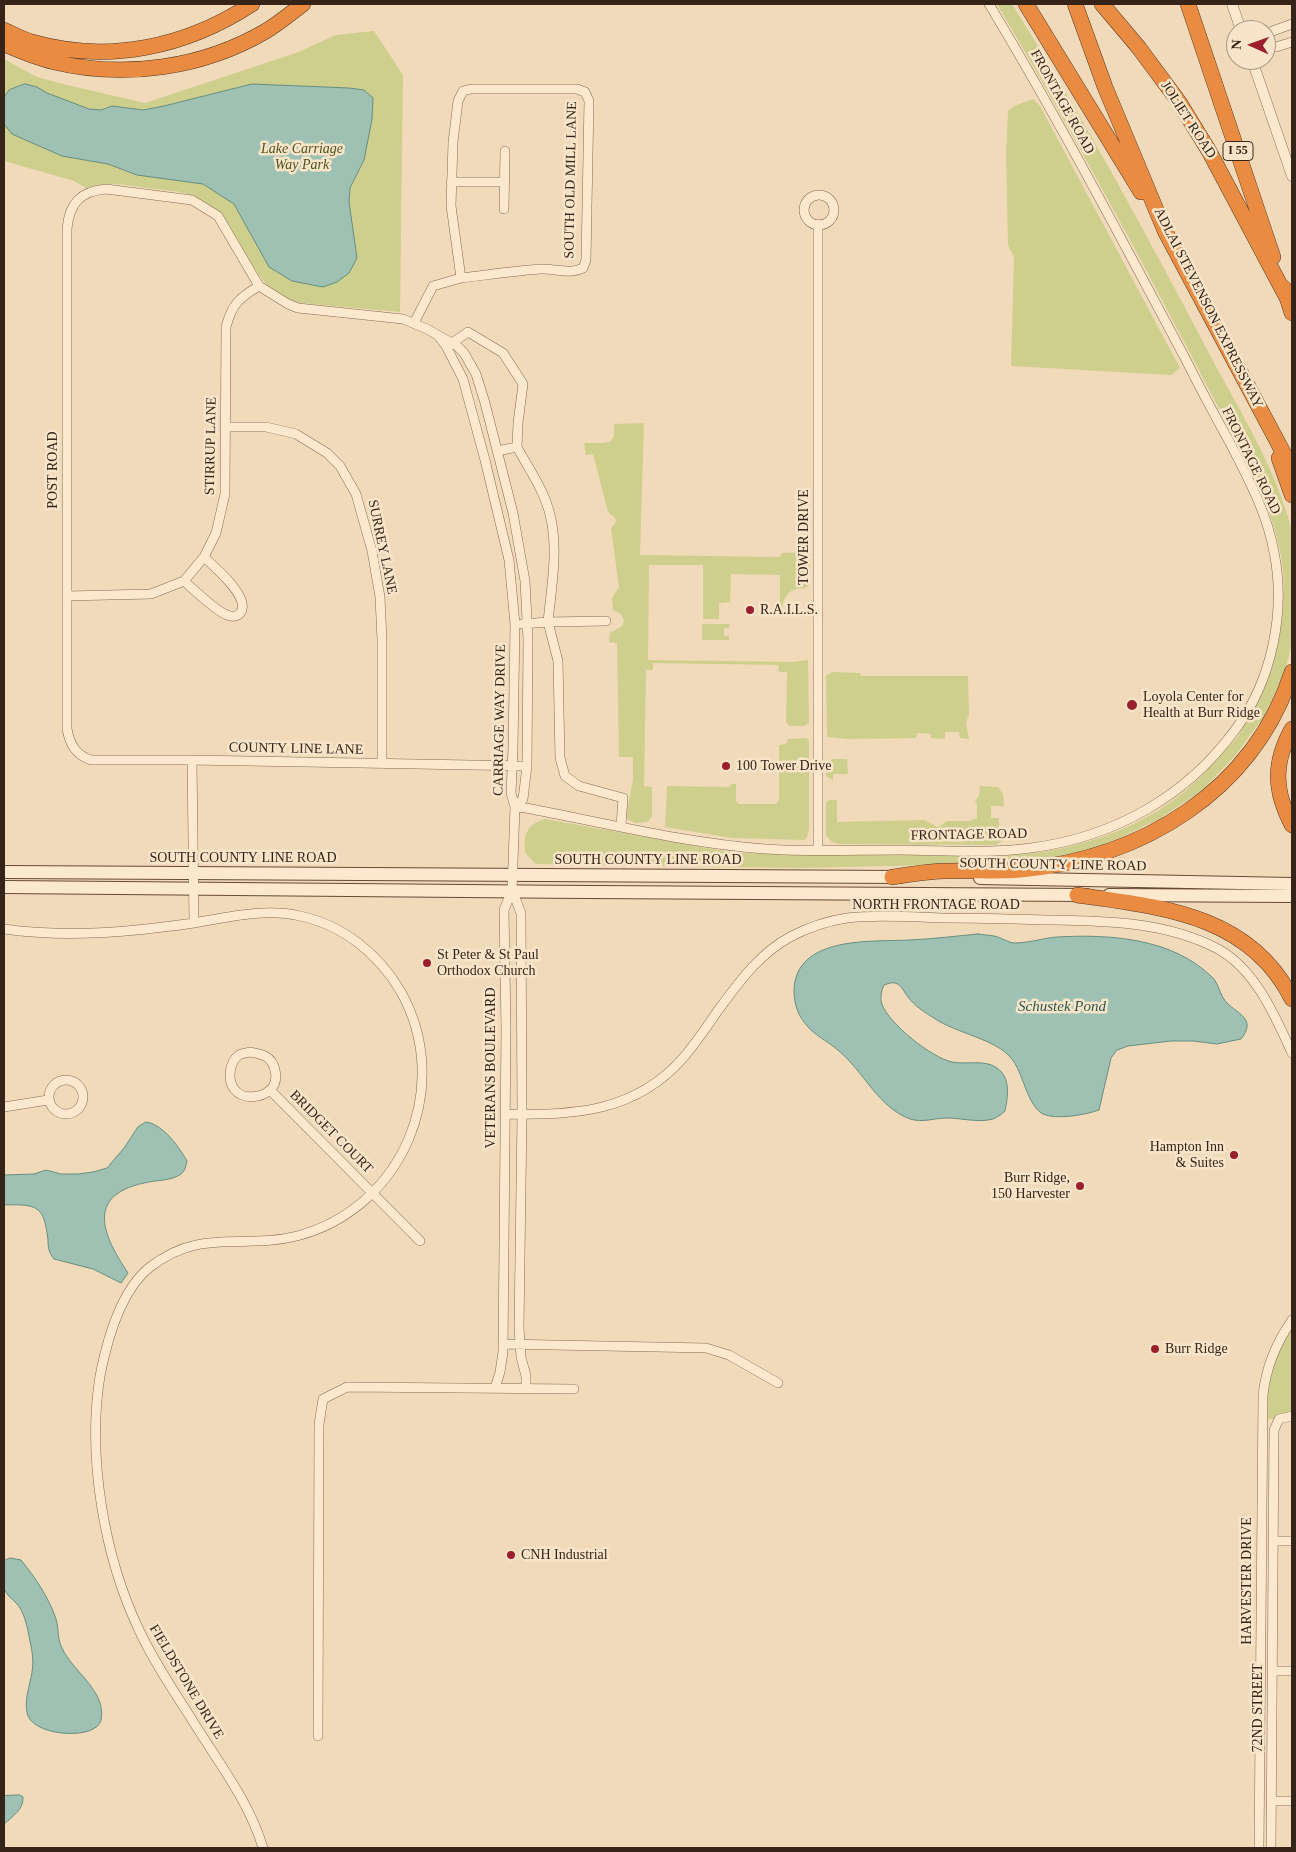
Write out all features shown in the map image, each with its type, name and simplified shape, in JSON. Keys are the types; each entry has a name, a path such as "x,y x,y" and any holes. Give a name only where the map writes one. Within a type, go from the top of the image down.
{"highway":[{"path":"4,30 31,41 57,47 94,52 124,51 161,45 185,38 210,28 252,4"},
{"path":"4,44 38,57 69,65 122,70 160,68 193,62 233,47 267,30 303,4"},
{"path":"1026,4 1165,231"},
{"name":"JOLIET ROAD","path":"1102,4 1139,48 1184,110 1210,151 1287,298"},
{"name":"I 55","path":"1188,4 1292,313"},
{"name":"ADLAI STEVENSON EXPRESSWAY","path":"1076,8 1105,87 1165,231 1292,469"},
{"path":"1263,415 1292,495"},
{"path":"892,877 929,871 1020,870 1069,862 1098,855 1149,834 1194,808 1228,777 1248,755 1278,706 1292,672"},
{"path":"1292,729 1280,755 1278,778 1282,802 1292,825"},
{"path":"1077,895 1164,908 1215,924 1227,930 1260,956 1278,976 1292,999"}],"main road":[{"name":"SOUTH COUNTY LINE ROAD","path":"4,872 892,877 1292,884"},
{"name":"SOUTH COUNTY LINE ROAD","path":"4,887 512,890 822,895 1292,896"}],"street":[{"name":"FRONTAGE ROAD","path":"515,807 705,842 766,849 1011,850 1052,845 1102,831 1162,801 1185,784 1211,760 1246,717 1263,682 1271,652 1278,603 1278,579 1268,527 1243,468 1062,128 989,4"},
{"path":"1232,4 1238,20"},
{"path":"1276,30 1292,24"},
{"path":"1276,47 1292,42"},
{"path":"1255,70 1292,176"},
{"name":"SOUTH OLD MILL LANE","path":"451,182 458,101 464,91 471,89 577,89 585,92 589,101 586,260 583,268 577,271 541,269 461,278"},
{"path":"504,209 505,152"},
{"path":"414,323 433,286 461,278 451,206 451,182 504,182"},
{"name":"CARRIAGE WAY DRIVE","path":"79,198 94,190 106,189 192,200 218,216 259,286 275,298 298,308 403,319 452,343 464,353 476,374 485,404 513,513 522,558 528,623 527,766 523,799 515,807 511,794 515,624 509,560 500,516 463,379 446,346 439,337"},
{"name":"POST ROAD","path":"70,744 66,730 67,230 68,216 79,198"},
{"name":"TOWER DRIVE","path":"818,224 818,850"},
{"name":"STIRRUP LANE","path":"184,581 204,556 216,533 225,494 226,327 229,315 236,302 259,286"},
{"path":"452,343 468,332 503,353 523,384 517,447 545,499 554,535 554,567 548,622 558,661 560,758 565,776 580,786 624,798 621,826"},
{"path":"471,408 485,404"},
{"name":"SURREY LANE","path":"225,427 266,427 296,434 327,453 340,466 356,494 372,551 380,597 382,764"},
{"path":"497,451 517,447"},
{"path":"67,596 150,594 184,581 226,615 236,616 240,614 242,607 240,596 225,577 204,556"},
{"path":"509,560 522,558"},
{"path":"515,624 606,622"},
{"name":"COUNTY LINE LANE","path":"70,744 82,758 91,760 527,766"},
{"path":"192,760 192,888 194,922"},
{"path":"515,807 512,890 522,913 520,1344 526,1376 526,1389"},
{"name":"VETERANS BOULEVARD","path":"495,1388 500,1372 503,1344 504,910 512,890"},
{"name":"FIELDSTONE DRIVE","path":"4,929 76,934 105,933 260,912 283,913 314,919 336,928 356,941 376,958 397,986 411,1014 418,1034 422,1070 421,1091 415,1122 405,1148 389,1173 372,1193 339,1218 312,1231 269,1240 202,1243 177,1250 147,1269 130,1290 118,1313 100,1382 97,1409 97,1457 100,1492 112,1557 126,1600 155,1661 250,1814 263,1848"},
{"name":"NORTH FRONTAGE ROAD","path":"505,1114 576,1113 622,1102 643,1092 684,1057 736,986 761,957 791,936 848,918 1110,921 1146,926 1174,933 1220,950 1244,970 1266,1001 1292,1053"},
{"name":"BRIDGET COURT","path":"250,1052 266,1056 276,1070 275,1082 270,1090 257,1096 246,1097 235,1090 231,1079 230,1067 239,1055 250,1052"},
{"name":"BRIDGET COURT","path":"270,1090 372,1193"},
{"path":"4,1107 48,1100"},
{"path":"372,1193 420,1241"},
{"name":"HARVESTER DRIVE","path":"1259,1848 1263,1395 1264,1382 1272,1354 1292,1320"},
{"path":"503,1344 706,1348 729,1355 778,1383"},
{"path":"318,1736 319,1424 323,1400 347,1387 574,1389"},
{"name":"72ND STREET","path":"1271,1848 1274,1430 1280,1419 1292,1416"},
{"path":"1274,1541 1292,1541"},
{"path":"1272,1671 1292,1671"},
{"path":"1272,1801 1292,1801"}],"green space":[{"path":"997,4 1012,4 1065,90 1115,178 1257,442 1278,487 1292,532 1292,643 1285,672 1264,716 1235,756 1201,791 1159,819 1078,855 1020,863 798,868 536,864 526,854 526,836 534,824 545,819 735,853 1001,856 1027,854 1078,844 1103,837 1127,827 1172,801 1192,785 1237,737 1261,696 1271,672 1278,644 1283,586 1280,549 1264,499 1241,450 1129,239 1051,97"},
{"name":"Lake Carriage Way Park","path":"374,31 403,75 400,312 308,304 285,298 271,289 260,276 223,218 211,206 195,197 171,191 116,184 86,188 74,181 4,161 4,59 37,77 145,103 296,53 336,35"},
{"path":"1033,99 1040,106 1180,368 1171,375 1011,366 1014,257 1008,245 1006,153 1008,111 1014,106"},
{"path":"644,423 640,555 779,557 782,553 810,552 809,586 789,592 784,601 782,613 780,613 780,575 731,574 730,602 719,603 719,619 703,619 703,565 649,565 648,660 794,662 808,660 809,723 804,726 789,726 786,722 787,672 779,672 778,665 653,663 653,670 646,670 644,786 652,787 652,817 647,822 636,823 628,820 626,816 633,780 633,757 619,757 617,643 609,642 610,633 622,626 624,621 621,614 613,610 612,598 619,587 611,528 616,522 615,518 608,512 593,454 586,455 584,443 611,441 614,436 614,424"},
{"path":"702,624 730,624 729,628 724,628 724,636 729,636 729,640 702,640"},
{"path":"832,672 860,673 861,676 968,676 969,714 966,723 969,739 960,738 959,732 945,732 945,739 931,738 931,734 917,733 916,738 848,739 827,737 826,676"},
{"path":"806,738 809,741 809,829 804,840 732,838 665,827 667,786 729,787 732,784 736,784 736,801 739,804 776,804 779,800 779,745 786,744 788,739"},
{"path":"832,759 847,759 848,774 833,774 833,780 826,776 826,765"},
{"path":"980,786 998,787 1003,794 1004,806 991,806 991,818 999,818 999,827 1005,827 1004,840 996,845 838,844 832,842 826,835 826,802 829,800 837,800 837,822 924,820 938,827 947,821 969,821 977,818 977,805 975,801 979,796"},
{"path":"1292,1320 1292,1416 1279,1419 1262,1419 1264,1382"}],"water":[{"path":"25,84 37,87 47,93 89,109 101,110 112,106 143,110 252,84 364,90 373,98 372,119 364,160 350,188 349,202 357,258 349,273 337,282 323,287 292,281 269,267 234,204 203,184 137,175 108,164 62,156 12,134 4,124 4,97 9,90"},
{"name":"Schustek Pond","path":"978,934 997,937 1015,943 1057,937 1098,936 1139,941 1159,946 1196,964 1212,977 1227,1003 1247,1022 1245,1032 1241,1039 1217,1044 1171,1041 1128,1046 1117,1050 1111,1058 1099,1110 1086,1114 1055,1117 1043,1114 1033,1104 1019,1071 1004,1051 986,1041 943,1023 917,1006 899,985 890,983 883,987 881,1002 893,1021 912,1039 933,1054 952,1062 992,1065 1005,1077 1007,1088 1005,1111 993,1119 947,1118 919,1121 910,1119 880,1098 848,1059 812,1031 804,1022 798,1011 795,999 794,990 798,972 808,959 822,951 839,945"},
{"path":"146,1122 164,1132 175,1143 187,1161 186,1167 181,1174 125,1189 113,1197 106,1208 107,1232 112,1246 128,1273 121,1283 93,1269 54,1259 49,1250 44,1220 37,1209 25,1205 4,1205 4,1175 34,1174 46,1170 61,1174 78,1174 107,1168 138,1127"},
{"path":"10,1558 21,1560 41,1588 50,1603 56,1619 59,1641 62,1648 99,1700 101,1720 97,1726 89,1731 79,1733 54,1732 34,1723 28,1716 27,1700 33,1668 32,1656 24,1616 18,1605 4,1588 4,1561"},
{"path":"20,1795 23,1797 22,1805 4,1824 4,1796"}],"place":[{"name":"R.A.I.L.S.","path":"750,610"},
{"name":"Loyola Center for Health at Burr Ridge","path":"1132,705"},
{"name":"100 Tower Drive","path":"726,766"},
{"name":"St Peter & St Paul Orthodox Church","path":"427,963"},
{"name":"Hampton Inn & Suites","path":"1234,1155"},
{"name":"Burr Ridge, 150 Harvester","path":"1080,1186"},
{"name":"Burr Ridge","path":"1155,1349"},
{"name":"CNH Industrial","path":"511,1555"}]}
